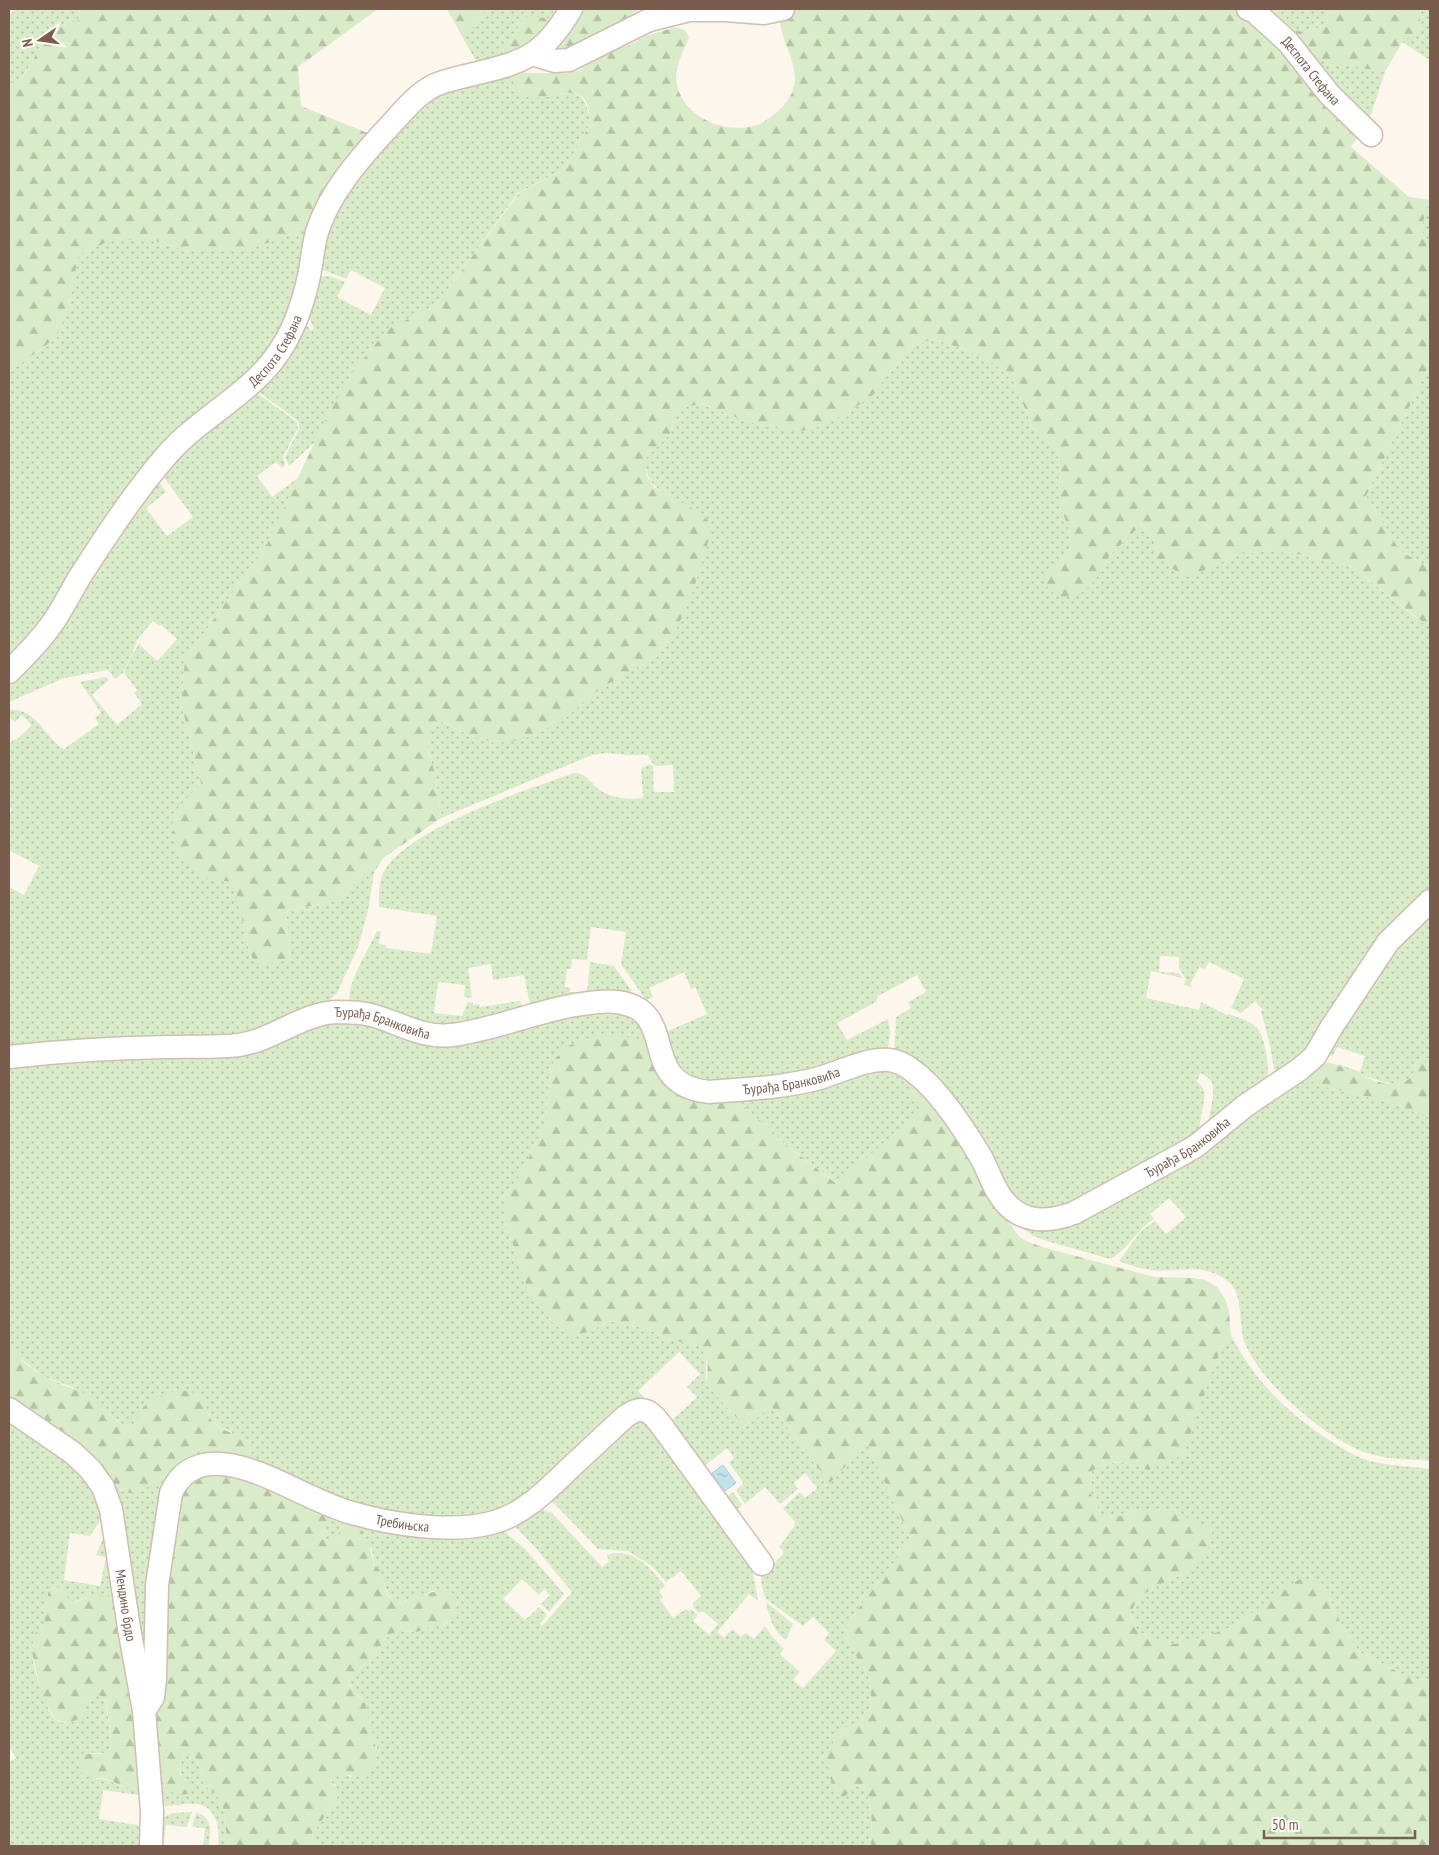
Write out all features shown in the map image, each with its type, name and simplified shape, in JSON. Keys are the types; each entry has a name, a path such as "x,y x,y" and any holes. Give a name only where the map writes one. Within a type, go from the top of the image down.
{"street":[{"name":"Деспота Стефана","path":"9,672 39,641 54,621 80,577 126,508 167,454 247,387 283,347 292,330 308,279 317,232 331,199 360,159 418,96 434,86 514,64 532,54 557,31 572,9"},
{"path":"532,54 556,61 569,60 649,20 689,10 764,13 783,9"},
{"name":"Деспота Стефана","path":"1248,9 1255,12 1288,42 1329,94 1372,135"},
{"name":"Ђурађа Бранковића","path":"9,1057 63,1051 216,1047 240,1044 255,1041 311,1017 336,1012 370,1015 428,1035 453,1035 552,1009 592,1002 615,1002 627,1004 637,1009 651,1021 662,1058 671,1077 684,1087 697,1091 710,1092 789,1084 816,1079 861,1064 890,1060 899,1063 914,1071 930,1086 956,1118 980,1156 996,1190 1010,1208 1031,1218 1052,1219 1074,1213 1196,1146 1245,1106 1308,1063 1319,1050 1331,1028 1388,942 1430,901"},
{"name":"Мендино брдо","path":"9,1409 73,1453 90,1469 103,1487 111,1509 144,1711 152,1811 151,1846"},
{"name":"Требињска","path":"144,1711 153,1698 157,1585 171,1493 177,1481 188,1471 203,1465 222,1464 254,1471 334,1507 357,1515 430,1527 475,1526 506,1518 525,1507 542,1495 626,1416 637,1410 643,1410 655,1417 664,1428 762,1564"}],"green space":[{"path":"17,9 80,9 78,21 67,23 47,35 22,79 9,84 9,15"},
{"path":"80,9 378,9 298,67 301,106 370,134 301,232 243,251 189,251 152,240 112,240 78,255 70,303 56,338 9,372 9,84 22,79 47,35 67,23 78,21"},
{"path":"447,9 484,9 481,20 463,38"},
{"path":"484,9 555,9 550,18 525,17 500,55 479,66 463,38 481,20"},
{"path":"555,9 640,9 593,39 561,51 500,55 525,17 550,18"},
{"path":"796,9 1274,9 1277,25 1306,33 1324,25 1330,9 1421,9 1419,30 1402,42 1385,72 1314,60 1369,120 1351,147 1409,197 1430,200 1421,228 1427,245 1430,246 1430,364 1366,496 1400,551 1430,568 1430,623 1424,623 1351,566 1292,553 1268,551 1240,554 1189,577 1176,571 1158,558 1153,537 1142,524 1110,555 1101,572 1084,592 1063,598 1049,590 1045,580 1050,568 1069,555 1070,534 1060,509 1058,490 1061,473 1057,450 1032,427 1015,383 995,364 964,349 933,339 913,346 885,378 874,394 849,412 823,426 801,431 769,427 746,421 701,404 685,407 675,418 670,434 645,459 647,476 654,487 690,507 708,520 709,539 693,591 678,626 657,656 601,688 562,720 533,736 495,743 469,735 443,722 431,725 428,747 436,779 441,818 366,870 340,900 286,911 290,959 262,965 255,963 249,951 235,887 231,882 201,877 189,867 174,844 172,815 201,783 181,703 185,660 268,542 322,426 350,375 388,329 436,305 519,193 566,168 591,122 586,101 576,93 562,93 540,98 527,97 514,88 512,77 523,73 566,73 579,71 605,53 627,46 646,36 676,27 685,30 689,37 676,72 678,90 684,102 704,119 716,124 743,128 756,125 768,119 781,108 790,98 793,90 795,74 780,22"},
{"path":"1274,9 1330,9 1324,25 1306,33 1277,25"},
{"path":"1421,9 1430,9 1430,60 1402,42 1419,29"},
{"path":"1313,59 1385,72 1369,120"},
{"path":"511,72 533,73 523,73 546,97 572,93 582,98 585,103 591,122 566,168 518,193 436,305 388,329 322,426 314,443 289,466 285,457 299,429 299,422 254,388 302,321 312,331 314,328 305,311 319,277 329,276 345,282 337,297 371,315 385,288 351,270 346,279 321,269 330,212 401,122 440,91"},
{"path":"1430,200 1430,246 1427,245 1421,228"},
{"path":"322,203 276,348 205,413 41,628 9,666 9,372 56,338 70,303 78,255 112,240 152,240 189,251"},
{"path":"933,339 964,349 995,364 1015,383 1032,427 1057,450 1061,473 1058,490 1060,509 1070,534 1069,555 1050,568 1101,572 1110,555 1142,524 1153,537 1158,558 1189,577 1240,554 1268,551 1292,553 1351,566 1423,623 1430,623 1430,895 1314,1050 1276,1079 1261,1011 1263,1010 1255,1001 1241,1013 1231,1008 1244,979 1209,962 1205,969 1199,967 1190,985 1194,988 1184,985 1186,979 1179,968 1179,957 1160,956 1159,972 1179,973 1183,978 1151,971 1146,998 1199,1010 1201,1002 1227,1015 1244,1019 1251,1023 1260,1032 1264,1045 1268,1068 1267,1080 1207,1131 1213,1087 1210,1080 1200,1073 1197,1081 1203,1088 1205,1095 1198,1135 1088,1201 1029,1213 894,1055 896,1017 911,1008 908,1002 926,992 917,975 878,996 876,1002 837,1023 847,1040 888,1019 890,1033 888,1050 760,1084 682,1080 659,1024 664,1023 668,1031 707,1014 695,987 691,989 684,972 649,988 653,997 646,1000 621,964 626,932 591,927 587,960 572,959 571,969 567,969 565,987 570,988 570,992 587,993 590,962 614,966 631,990 633,997 531,1010 524,975 493,980 491,964 468,968 472,998 464,997 465,985 438,982 434,1013 462,1016 468,1002 473,1003 473,1005 479,1004 480,1007 519,1001 523,1011 450,1031 350,1002 349,995 354,977 377,931 381,931 379,944 386,945 386,948 431,954 437,916 379,907 380,883 385,870 398,855 418,840 471,812 574,773 583,775 604,793 630,799 643,798 641,768 650,764 653,766 654,792 674,792 673,765 655,766 648,755 607,753 592,755 441,818 436,779 428,747 430,725 442,722 469,735 495,743 562,720 601,688 657,656 678,626 670,497 651,482 644,459 670,434 675,418 685,407 701,404 746,421 769,427 874,394 885,378 913,346"},
{"path":"1430,364 1430,568 1400,551 1366,496"},
{"path":"253,390 297,422 298,428 283,457 285,465 282,468 276,462 257,476 272,497 298,478 268,542 185,660 181,703 201,783 172,815 201,876 231,882 235,887 249,951 262,965 290,959 286,911 340,900 366,870 383,858 374,873 368,911 358,947 337,993 326,1004 259,1034 9,1053 9,887 24,895 39,866 9,850 9,814 12,809 9,807 9,745 32,725 22,715 15,722 9,717 9,710 18,710 26,713 64,749 99,724 95,718 101,713 80,682 106,677 109,680 92,695 117,725 142,704 134,693 137,690 124,673 130,658 139,644 157,661 177,639 161,625 159,626 153,621 136,641 123,673 115,679 108,670 64,678 9,702 9,679 155,477 166,492 146,508 167,536 193,517 160,472"},
{"path":"1430,907 1430,1059 1416,1062 1415,1070 1408,1080 1391,1084 1354,1073 1336,1063 1360,1072 1365,1056 1337,1047 1333,1056 1321,1055 1359,993"},
{"path":"564,1010 631,1013 655,1049 554,1060 548,1088 547,1120 506,1199 506,1224 528,1290 553,1323 573,1336 591,1331 609,1321 645,1328 670,1340 698,1345 706,1355 706,1384 745,1427 771,1406 830,1483 867,1443 911,1540 848,1622 847,1638 871,1682 870,1715 856,1725 840,1729 855,1786 864,1787 869,1802 872,1823 871,1846 316,1846 312,1835 338,1796 330,1776 340,1772 351,1777 377,1748 367,1717 366,1704 349,1684 350,1675 359,1670 372,1657 389,1635 399,1631 417,1632 431,1626 443,1626 448,1622 434,1590 411,1597 402,1602 396,1602 391,1599 381,1575 374,1565 372,1549 341,1527 339,1534 332,1541 327,1541 323,1535 328,1515 500,1528 525,1549 564,1594 549,1612 541,1604 550,1595 544,1589 539,1595 522,1579 503,1599 525,1620 539,1607 547,1615 540,1624 542,1626 572,1592 534,1546 510,1521 536,1507 552,1513 602,1567 609,1562 607,1555 616,1553 633,1556 640,1560 654,1572 665,1586 659,1591 663,1597 660,1600 673,1618 686,1609 689,1611 691,1609 698,1615 693,1621 709,1635 718,1624 703,1611 699,1613 694,1608 693,1603 701,1596 681,1571 666,1582 653,1567 628,1551 598,1549 547,1496 640,1414 748,1559 758,1601 749,1594 717,1632 724,1638 732,1629 741,1637 746,1633 754,1639 765,1626 784,1649 780,1654 800,1672 793,1680 803,1688 836,1651 824,1640 829,1633 813,1617 803,1626 766,1599 762,1588 761,1576 784,1553 779,1546 795,1526 794,1521 783,1508 800,1492 805,1498 817,1488 805,1473 794,1483 798,1489 780,1504 765,1487 745,1504 736,1490 743,1482 729,1463 734,1458 727,1448 706,1465 705,1473 724,1496 726,1494 728,1496 733,1492 742,1505 738,1509 740,1512 736,1516 667,1425 697,1397 687,1387 700,1374 679,1352 638,1391 644,1397 639,1402 515,1504 483,1520 389,1516 243,1462 232,1432 214,1423 205,1405 181,1391 152,1401 137,1417 134,1425 122,1426 100,1403 72,1387 43,1376 17,1356 9,1346 9,1061 138,1052 337,1017 411,1034"},
{"path":"616,1035 640,1040 655,1049 659,1064 729,1096 744,1106 781,1141 837,1184 907,1122 919,1108 908,1090 914,1085 932,1096 1003,1213 1018,1235 1024,1240 1042,1247 1154,1277 1194,1278 1205,1280 1217,1287 1225,1299 1229,1311 1231,1335 1221,1346 1183,1455 1148,1470 1132,1465 1114,1463 1092,1471 1090,1492 1102,1517 1121,1516 1135,1510 1166,1509 1212,1528 1213,1535 1203,1561 1188,1571 1156,1586 1137,1599 1130,1615 1137,1630 1153,1640 1173,1644 1194,1640 1235,1626 1282,1590 1302,1578 1317,1583 1328,1596 1340,1622 1359,1652 1414,1680 1430,1679 1430,1846 871,1846 872,1823 864,1787 855,1786 844,1797 834,1796 826,1756 840,1729 856,1725 870,1715 871,1682 846,1638 848,1622 911,1540 867,1443 830,1483 771,1406 745,1427 706,1384 707,1363 705,1355 698,1345 670,1340 645,1328 609,1321 591,1331 573,1336 553,1323 528,1290 506,1224 506,1199 547,1120 548,1088 554,1060 566,1047 583,1039"},
{"path":"1430,1059 1430,1118 1390,1102 1313,1083 1312,1074 1323,1062 1340,1066 1372,1080 1389,1084 1408,1080 1415,1070 1416,1062"},
{"path":"876,1064 918,1082 914,1097 920,1108 838,1184 781,1141 764,1123 729,1096"},
{"path":"1311,1068 1332,1089 1390,1102 1430,1118 1430,1461 1388,1458 1357,1449 1338,1439 1299,1410 1281,1393 1253,1359 1243,1336 1237,1295 1229,1282 1210,1272 1201,1270 1162,1271 1136,1267 1119,1261 1141,1231 1155,1221 1166,1234 1186,1217 1169,1198 1150,1214 1154,1219 1142,1228 1122,1251 1110,1259 1033,1236 1020,1226 1045,1224"},
{"path":"1231,1335 1250,1367 1273,1394 1299,1418 1329,1440 1354,1455 1370,1461 1430,1469 1430,1679 1414,1680 1359,1652 1340,1622 1328,1596 1251,1614 1235,1626 1194,1640 1173,1644 1153,1640 1137,1630 1130,1614 1137,1599 1156,1586 1188,1571 1135,1510 1121,1516 1102,1517 1090,1492 1092,1471 1114,1463 1132,1465 1148,1470 1221,1346"},
{"path":"9,1346 34,1370 51,1380 94,1398 119,1423 126,1427 134,1425 146,1404 160,1396 181,1391 194,1393 202,1399 214,1423 222,1429 246,1440 251,1444 252,1451 248,1459 173,1471 140,1492 128,1493 116,1487 67,1437 9,1397"},
{"path":"9,1420 66,1460 92,1486 103,1516 90,1536 70,1533 64,1580 100,1586 106,1557 96,1555 105,1534 116,1600 91,1595 76,1602 70,1602 59,1588 53,1588 48,1593 44,1624 35,1638 32,1654 43,1696 51,1714 56,1720 65,1723 73,1721 83,1714 86,1703 92,1696 99,1694 105,1698 112,1745 105,1753 89,1753 96,1779 102,1779 130,1788 142,1786 141,1795 103,1790 99,1819 138,1825 141,1828 142,1846 9,1846 9,1762 16,1758 9,1746"},
{"path":"173,1471 147,1671 111,1482 122,1491 154,1482"},
{"path":"233,1472 328,1515 323,1535 327,1541 335,1539 347,1521 354,1524 366,1538 374,1565 382,1575 388,1596 397,1602 402,1602 416,1594 446,1590 452,1593 458,1602 453,1617 443,1626 431,1626 417,1632 399,1631 389,1635 372,1657 359,1670 350,1675 349,1684 366,1704 375,1743 376,1762 372,1770 364,1775 335,1774 330,1776 331,1782 337,1788 338,1796 312,1835 316,1846 228,1846 223,1807 216,1794 204,1785 200,1767 193,1755 189,1751 183,1754 179,1769 181,1777 191,1786 189,1793 173,1793 166,1787 159,1772 153,1708 173,1511 188,1479"},
{"path":"57,1587 64,1591 70,1602 76,1602 92,1595 105,1596 116,1600 129,1672 142,1786 128,1789 109,1780 86,1776 80,1769 78,1762 83,1756 103,1754 112,1745 106,1701 102,1696 91,1697 85,1706 83,1714 78,1719 66,1723 55,1719 44,1700 31,1649 35,1634 44,1624 48,1593"},
{"path":"766,1602 793,1624 786,1640 775,1628"},
{"path":"189,1751 200,1767 204,1785 216,1794 223,1807 228,1846 218,1846 215,1818 211,1811 205,1807 199,1804 161,1806 159,1772 165,1787 187,1780 181,1776 180,1765 185,1752"},
{"path":"192,1812 187,1827 166,1825 163,1846 161,1846 162,1817 174,1813"},
{"path":"196,1813 206,1818 210,1826 209,1846 203,1846 205,1828 192,1827"}],"water":[{"path":"723,1465 736,1483 725,1491 712,1473"}]}
